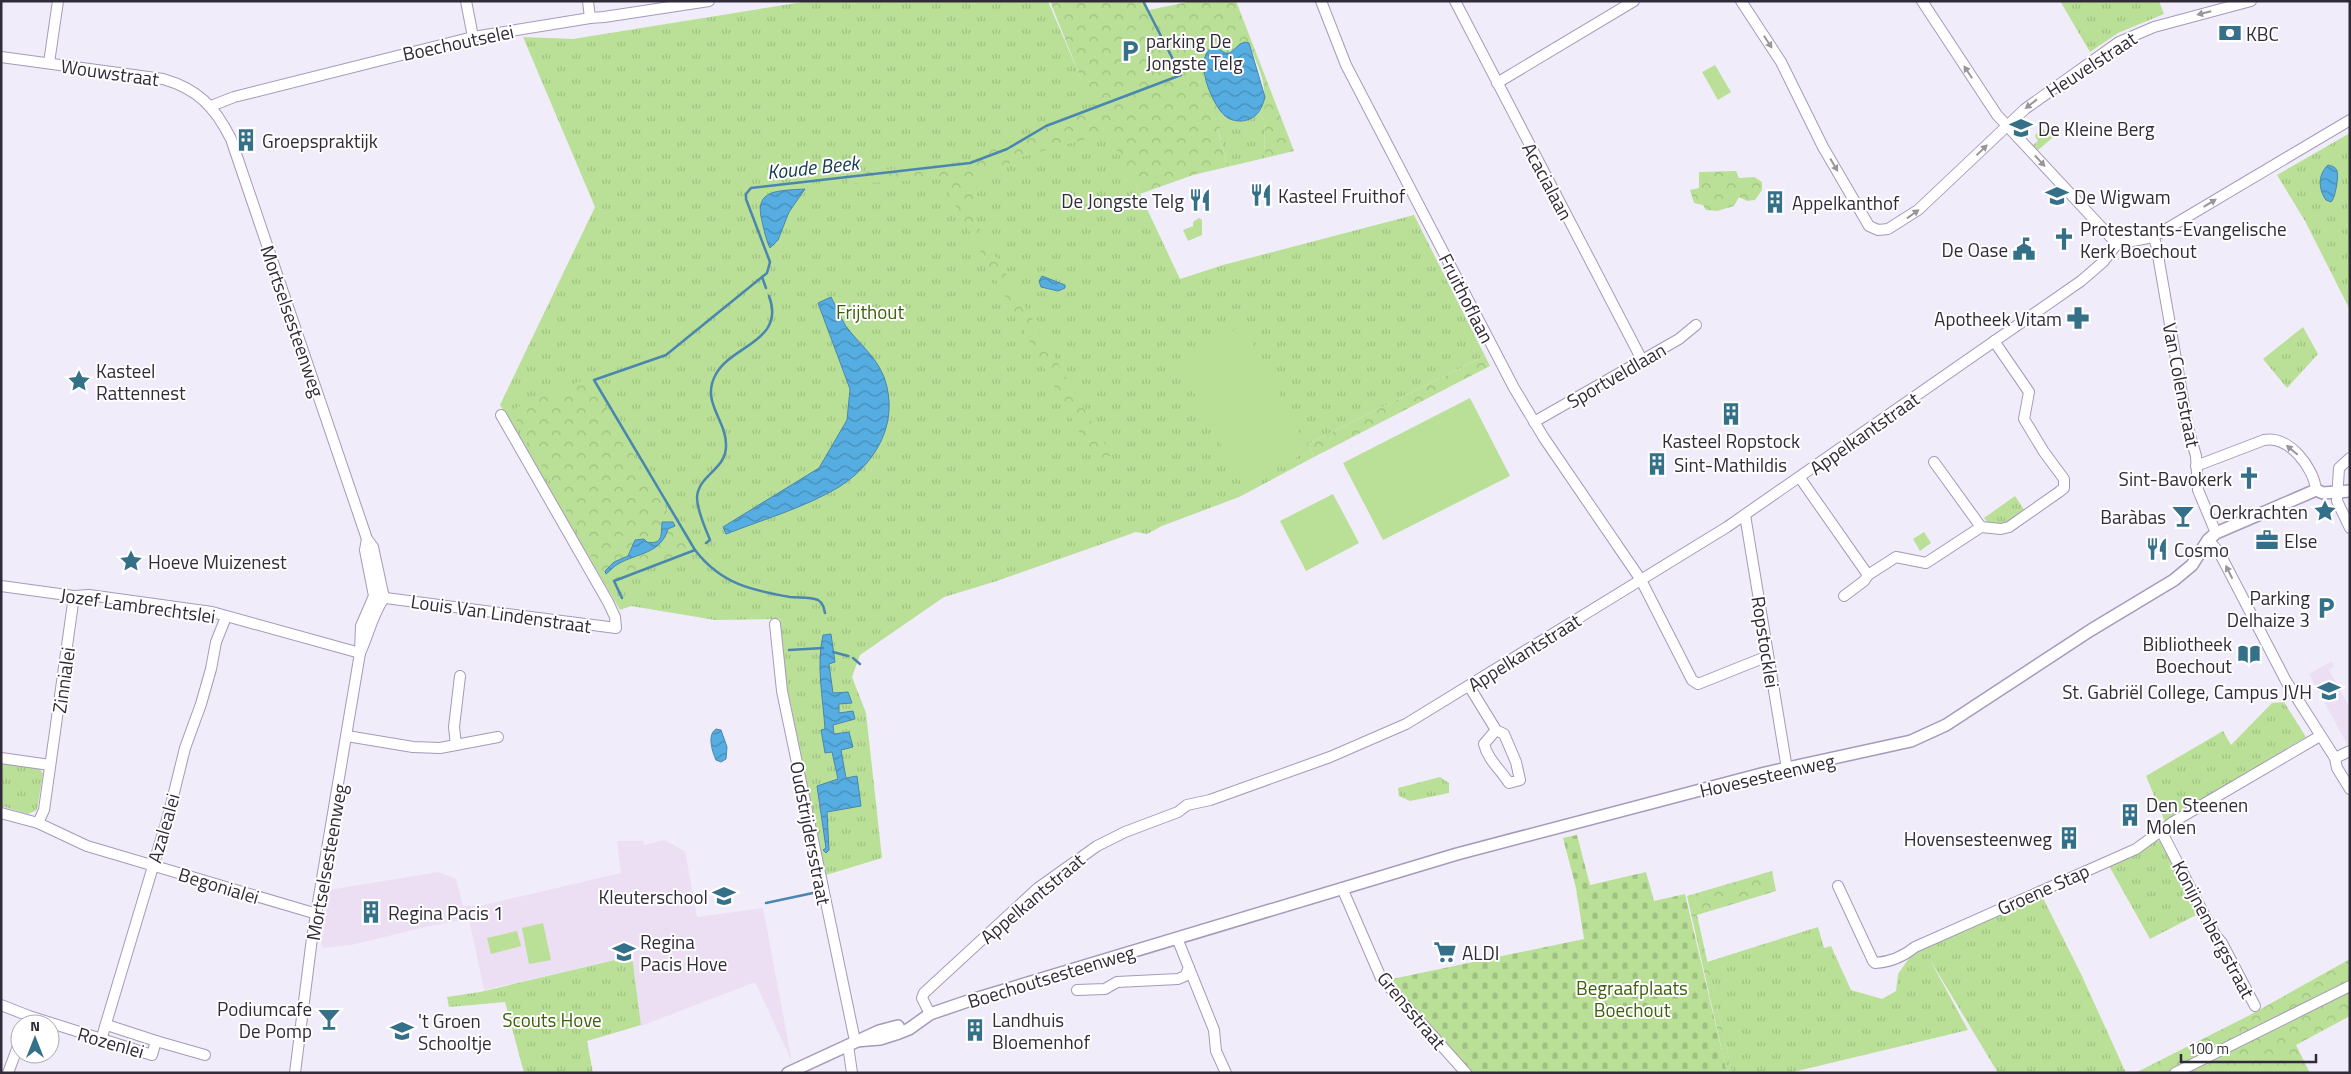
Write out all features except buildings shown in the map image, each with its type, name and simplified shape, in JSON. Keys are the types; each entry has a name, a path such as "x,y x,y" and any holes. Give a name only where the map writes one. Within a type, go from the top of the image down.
{"street":[{"path":"49,63 58,1"},
{"path":"466,1 473,37"},
{"path":"588,1 590,18"},
{"name":"Boechoutselei","path":"212,106 234,97 473,37 709,1"},
{"name":"Fruithoflaan","path":"1321,1 1346,66 1534,422 1641,580 1692,680 1698,684 1768,656"},
{"name":"Acacialaan","path":"1456,1 1642,360"},
{"path":"1497,83 1634,1"},
{"name":"Heuvelstraat","path":"1741,1 1781,62 1869,226 1878,230 1895,226 1918,210 2006,126 2045,93 2130,36 2170,22 2251,1"},
{"path":"1922,1 2006,126 2117,244 2153,237 2350,120"},
{"name":"Wouwstraat","path":"1,57 163,79 180,84 212,106"},
{"name":"Mortselsesteenweg","path":"212,106 231,139 367,539 366,550 373,567 379,597 370,612 367,638 360,653 317,914 295,1073"},
{"name":"Van Colenstraat","path":"2153,237 2156,244 2196,466 2198,490 2212,537 2282,674 2335,758 2337,768 2350,789"},
{"name":"Appelkantstraat","path":"928,1016 922,998 924,993 1044,884 1097,846 1125,832 1178,812 1187,805 1210,800 1349,750 1406,724 1641,580 1800,478 2081,280 2103,262 2117,244"},
{"name":"Sportveldlaan","path":"1534,422 1679,339 1696,325"},
{"path":"1844,596 1864,581 1868,575 1896,557 1926,563 1980,526 2001,529 2009,527 2059,492 2064,484 2064,479 2044,452 2024,419 2029,392 1994,341"},
{"name":"Louis Van Lindenstraat","path":"379,597 616,628 608,602 501,415"},
{"path":"2196,466 2264,440 2275,439 2287,446 2303,461 2314,478 2316,490"},
{"path":"2350,458 2340,468 2344,491 2338,505 2350,528"},
{"path":"1934,462 1980,526"},
{"path":"1800,478 1868,575"},
{"path":"2212,537 2316,490 2323,493 2344,491"},
{"name":"Ropstocklei","path":"1744,515 1787,769"},
{"name":"Hovesesteenweg","path":"1317,896 1457,854 1787,769 1888,748 1928,734 2181,575 2192,565 2212,537"},
{"name":"Jozef Lambrechtslei","path":"1,586 74,596 90,595 212,612 360,653"},
{"name":"Zinnialei","path":"38,824 44,810 74,596"},
{"name":"Azalealei","path":"101,1040 169,813 185,748 201,704 216,642 226,617"},
{"name":"Oudstrijdersstraat","path":"775,624 782,691 851,1043 852,1073"},
{"path":"456,745 454,727 460,676"},
{"path":"1469,686 1496,730 1504,734 1516,762 1520,780 1509,783 1487,756 1484,744 1496,730"},
{"path":"347,736 413,747 440,748 498,737"},
{"path":"2161,830 2320,736"},
{"path":"2335,758 2350,750"},
{"path":"1,758 50,764"},
{"name":"Begonialei","path":"1,813 38,824 87,846 317,914"},
{"name":"Groene Stap","path":"1838,886 1871,959 1875,963 1906,955 1923,944 2136,849 2161,830"},
{"name":"Konijnenbergstraat","path":"2161,830 2185,874 2187,885 2216,936 2222,943 2255,1006"},
{"name":"Grensstraat","path":"1342,888 1381,978 1466,1073"},
{"name":"Boechoutsesteenweg","path":"788,1073 851,1043 909,1029 928,1016 1317,896"},
{"path":"1177,938 1214,1030 1216,1051 1226,1073"},
{"name":"Boechoutsesteenweg","path":"1077,990 1105,989 1117,982 1178,979 1185,976 1189,968"},
{"path":"2174,1073 2350,986"},
{"name":"Rozenlei","path":"1,1005 17,1014"},
{"name":"Rozenlei","path":"107,1025 205,1055"},
{"name":"Rozenlei","path":"60,1029 152,1055 156,1041"}],"shaded area":[{"name":"St. Gabriël College, Campus JVH","path":"2332,661 2334,666 2329,670 2350,708 2350,743 2347,744 2309,674"},
{"name":"Regina Pacis Hove","path":"664,840 685,851 697,917 763,908 792,1062 755,982 641,1026 632,956 484,990 469,919 430,926 351,945 323,948 321,942 329,890 438,872 456,879 463,906 479,906 621,873 617,841 643,841 644,845"}],"green space":[{"name":"Frijthout","path":"809,1 1048,1 1093,107 1109,132 1180,279 1223,265 1414,215 1485,356 1308,444 1314,457 1239,497 1162,526 1147,534 1136,532 997,581 944,597 860,655 852,677 866,713 882,858 826,875 785,677 780,619 715,620 631,606 620,610 500,405 595,207 523,37 573,39"},
{"path":"1050,1 1145,1 1149,10 1192,1 1236,1 1294,151 1265,158 1264,120 1258,113 1262,106 1264,88 1249,43 1236,47 1230,53 1225,54 1222,50 1221,113 1227,118 1218,130 1226,161 1231,166 1193,175 1140,194 1108,133 1024,156 977,180 977,204 970,212 1111,455 1096,463 941,179 848,184 846,174 966,161 1092,107"},
{"path":"2060,1 2159,1 2164,14 2118,33 2090,52"},
{"path":"1715,65 1731,92 1718,100 1702,72"},
{"path":"1258,113 1264,120 1265,158 1231,166 1226,161 1218,129 1227,118 1243,121"},
{"path":"2041,127 2046,132 2052,127 2057,134 2038,150 2033,145 2038,141 2035,136"},
{"path":"2350,133 2350,310 2305,221 2277,175"},
{"path":"1736,171 1739,178 1754,177 1762,182 1762,190 1755,200 1747,201 1739,197 1734,206 1717,211 1706,210 1703,205 1694,203 1690,190 1699,188 1699,172"},
{"path":"1199,218 1202,220 1202,235 1188,241 1183,230 1193,226 1193,222"},
{"path":"1243,325 1309,451 1242,485 1177,360"},
{"path":"2303,327 2318,354 2287,388 2263,359"},
{"path":"1485,356 1490,366 1314,457 1308,444"},
{"path":"588,378 690,549 608,587 511,410"},
{"path":"1470,398 1510,476 1383,540 1343,463"},
{"path":"1333,494 1359,543 1306,571 1280,521"},
{"path":"2015,496 2025,511 2004,525 1988,523 1984,518"},
{"path":"1924,532 1931,543 1920,551 1913,539"},
{"path":"2284,702 2306,737 2165,822 2146,776 2223,731 2231,745 2272,703"},
{"path":"1,763 38,766 43,774 37,810 28,814 1,806"},
{"path":"1440,777 1449,783 1449,793 1410,801 1399,796 1398,788"},
{"name":"Begraafplaats Boechout","path":"1577,835 1590,885 1646,872 1654,901 1685,894 1727,1073 1471,1073 1387,980 1584,939 1576,888 1563,838"},
{"path":"2155,840 2161,841 2178,873 2177,877 2198,914 2150,939 2108,864"},
{"path":"1772,871 1776,891 1697,915 1732,1073 1727,1073 1687,896"},
{"path":"2041,894 2081,974 2126,1073 1998,1073 1929,958 1968,1030 1789,1073 1732,1073 1707,962 1818,927 1824,948 1831,946 1851,990 1882,999 1896,991 1898,974 1912,954"},
{"path":"543,923 551,960 529,964 522,928"},
{"path":"517,931 521,946 491,954 487,938"},
{"name":"Scouts Hove","path":"632,956 641,1025 587,1041 593,1073 524,1073 505,1002 449,1007 447,997 480,992"},
{"path":"2350,959 2350,1016 2296,1045 2310,1073 2135,1073 2250,1015"}],"water":[{"path":"1245,42 1249,43 1265,97 1261,108 1254,117 1245,121 1237,121 1228,118 1222,113 1210,93 1204,70 1204,59 1208,51 1216,47 1225,53 1230,53"},
{"path":"2328,165 2337,171 2337,183 2331,202 2323,196 2320,186 2322,173"},
{"path":"805,189 789,212 778,240 770,248 762,221 761,202 771,193"},
{"path":"1042,276 1065,285 1065,288 1058,291 1041,287 1039,281"},
{"path":"831,297 845,325 872,356 884,377 889,409 887,425 882,439 864,466 839,487 798,507 726,534 723,527 819,468 847,420 850,389 818,303"},
{"path":"662,522 673,522 675,526 668,529 660,543 648,552 618,564 606,574 605,571 614,562 628,556 635,540 644,539 652,543 659,540"},
{"path":"831,634 835,662 829,664 833,693 848,692 852,703 839,704 839,713 853,711 855,719 833,725 834,734 849,732 853,747 841,750 846,778 857,776 861,806 827,812 829,850 826,853 823,850 826,848 817,786 838,779 832,752 825,753 821,730 825,729 820,670 821,646 823,635"},
{"path":"716,729 721,730 727,747 726,759 721,762 716,760 711,743 713,732"}],"waterway":[{"name":"Koude Beek","path":"695,550 594,380 666,355 767,273 770,262 746,199 746,194 751,188 970,163 1007,149 1046,126 1181,75 1143,1"},
{"path":"762,277 766,288"},
{"path":"706,543 710,540 700,513 697,497 702,483 722,461 726,446 723,428 712,402 712,384 716,374 724,364 764,333 770,323 772,311 769,296"},
{"path":"622,598 614,581 695,550 715,571 738,584 790,597 818,600 824,607 825,613"},
{"path":"789,650 823,648"},
{"path":"833,652 848,656"},
{"path":"853,658 860,664"},
{"path":"766,903 813,893"}],"place":[{"name":"KBC","path":"2230,33"},
{"name":"parking De Jongste Telg","path":"1130,51"},
{"name":"De Kleine Berg","path":"2021,128"},
{"name":"Groepspraktijk","path":"246,140"},
{"name":"Kasteel Fruithof","path":"1261,195"},
{"name":"De Wigwam","path":"2057,196"},
{"name":"De Jongste Telg","path":"1200,200"},
{"name":"Appelkanthof","path":"1775,202"},
{"name":"Protestants-Evangelische Kerk Boechout","path":"2064,239"},
{"name":"De Oase","path":"2024,249"},
{"name":"Apotheek Vitam","path":"2078,318"},
{"name":"Kasteel Rattennest","path":"79,381"},
{"name":"Kasteel Ropstock","path":"1731,414"},
{"name":"Sint-Mathildis","path":"1657,464"},
{"name":"Sint-Bavokerk","path":"2249,478"},
{"name":"Oerkrachten","path":"2325,511"},
{"name":"Baràbas","path":"2183,516"},
{"name":"Else","path":"2267,540"},
{"name":"Cosmo","path":"2157,549"},
{"name":"Hoeve Muizenest","path":"131,561"},
{"name":"Parking Delhaize 3","path":"2326,608"},
{"name":"Bibliotheek Boechout","path":"2249,654"},
{"name":"St. Gabriël College, Campus JVH","path":"2329,691"},
{"name":"Den Steenen Molen","path":"2130,815"},
{"name":"Hovensesteenweg","path":"2069,838"},
{"name":"Kleuterschool","path":"724,896"},
{"name":"Regina Pacis 1","path":"371,912"},
{"name":"Regina Pacis Hove","path":"624,952"},
{"name":"ALDI","path":"1445,952"},
{"name":"Podiumcafe De Pomp","path":"329,1019"},
{"name":"Landhuis Bloemenhof","path":"975,1030"},
{"name":"'t Groen Schooltje","path":"402,1031"}]}
